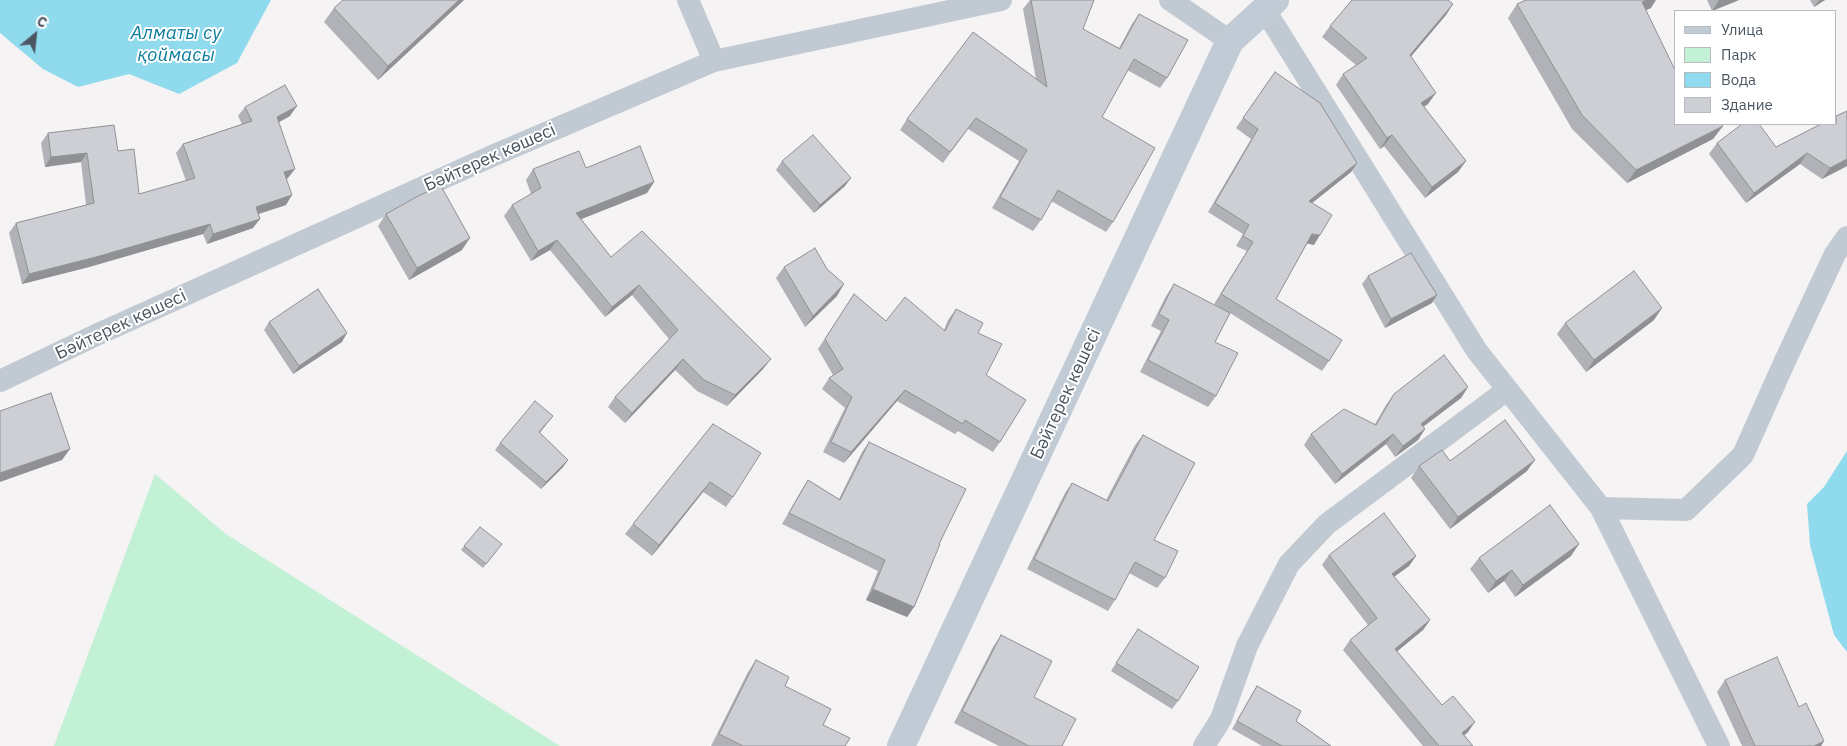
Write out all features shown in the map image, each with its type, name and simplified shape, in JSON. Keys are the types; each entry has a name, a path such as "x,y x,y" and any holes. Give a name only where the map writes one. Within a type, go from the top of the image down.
{"street":[{"path":"688,0 714,61"},
{"name":"Бәйтерек көшесі","path":"0,381 103,332 492,156 714,61 1001,0"},
{"path":"1170,0 1230,41"},
{"path":"1270,5 1477,351 1601,508 1719,746"},
{"name":"Бәйтерек көшесі","path":"901,746 1230,41 1270,5"},
{"path":"1601,508 1686,510 1743,455 1835,254 1847,237"},
{"path":"1204,746 1221,719 1247,646 1289,564 1326,524 1507,390"}],"green space":[{"path":"155,474 226,534 560,746 54,746"}],"water":[{"name":"Алматы су қоймасы","path":"0,0 271,0 237,63 179,94 129,74 78,87 43,69 0,33"},
{"path":"1847,451 1847,652 1834,635 1810,545 1807,504 1824,487"}],"building":[{"path":"343,0 459,0 388,66 334,8"},
{"path":"1031,0 1094,0 1083,29 1120,49 1139,14 1188,40 1167,78 1134,59 1102,117 1155,148 1113,222 1058,190 1041,220 1000,197 1027,150 976,118 950,152 907,119 973,32 1047,87"},
{"path":"1352,0 1448,0 1453,4 1410,55 1436,93 1421,103 1466,161 1432,187 1392,135 1387,138 1343,74 1367,58 1330,26"},
{"path":"1526,0 1647,0 1642,2 1674,68 1674,125 1723,126 1636,170 1582,115 1517,4"},
{"path":"1275,72 1320,103 1357,163 1309,201 1332,215 1320,235 1312,234 1276,299 1342,340 1329,361 1221,294 1253,242 1243,236 1249,225 1215,203 1258,129 1243,118"},
{"path":"285,85 297,106 277,117 295,169 284,172 292,195 256,207 260,219 213,234 210,224 29,274 16,223 94,203 87,153 51,157 48,133 114,125 118,151 134,149 139,194 195,178 183,144 252,121 245,107"},
{"path":"1847,111 1847,159 1830,168 1807,153 1754,193 1717,143 1741,125 1760,125 1776,147 1819,125 1837,125 1837,116"},
{"path":"813,135 851,178 820,205 782,161"},
{"path":"640,146 654,182 576,213 611,257 642,231 771,359 735,395 704,380 683,359 632,413 615,397 678,330 639,285 612,307 557,240 538,251 512,205 541,188 533,169 579,151 586,168"},
{"path":"441,186 470,238 417,268 386,214 420,195"},
{"path":"815,248 827,269 844,284 813,316 784,267"},
{"path":"1411,253 1437,295 1391,319 1368,276"},
{"path":"1634,271 1662,308 1594,360 1565,323"},
{"path":"1174,284 1230,313 1215,342 1238,353 1216,396 1148,360 1169,320 1159,314"},
{"path":"318,289 347,333 299,366 269,322"},
{"path":"854,294 886,321 905,297 945,331 956,309 983,323 978,333 1002,344 986,375 1026,400 1000,442 965,420 963,424 905,390 851,452 831,442 852,397 829,378 843,369 825,339"},
{"path":"1444,355 1468,387 1421,424 1425,429 1403,446 1393,434 1342,474 1311,434 1344,409 1376,425 1394,394"},
{"path":"51,393 70,449 0,473 0,411"},
{"path":"535,401 553,416 539,432 568,460 546,482 500,443"},
{"path":"1505,420 1535,460 1458,517 1419,466 1442,450 1450,461"},
{"path":"713,424 761,453 733,497 710,482 659,545 633,524"},
{"path":"1143,435 1195,463 1154,540 1178,551 1165,578 1135,562 1115,600 1034,559 1072,483 1108,501"},
{"path":"869,442 966,489 939,544 914,607 873,589 885,560 789,513 808,480 840,500"},
{"path":"1550,505 1579,544 1523,585 1512,570 1496,581 1479,558"},
{"path":"1384,513 1416,556 1392,574 1430,620 1395,649 1442,705 1453,696 1475,722 1462,733 1473,746 1439,746 1350,640 1377,618 1329,555"},
{"path":"480,527 502,544 486,564 464,546"},
{"path":"1138,629 1199,667 1178,701 1116,663"},
{"path":"1001,635 1052,661 1034,697 1076,719 1062,746 1029,746 962,711"},
{"path":"1777,657 1799,707 1806,703 1824,741 1814,746 1755,746 1725,680"},
{"path":"756,660 789,677 785,686 831,709 823,725 850,738 845,746 743,746 719,734"},
{"path":"1257,686 1301,711 1296,721 1331,746 1282,746 1237,721"}]}
